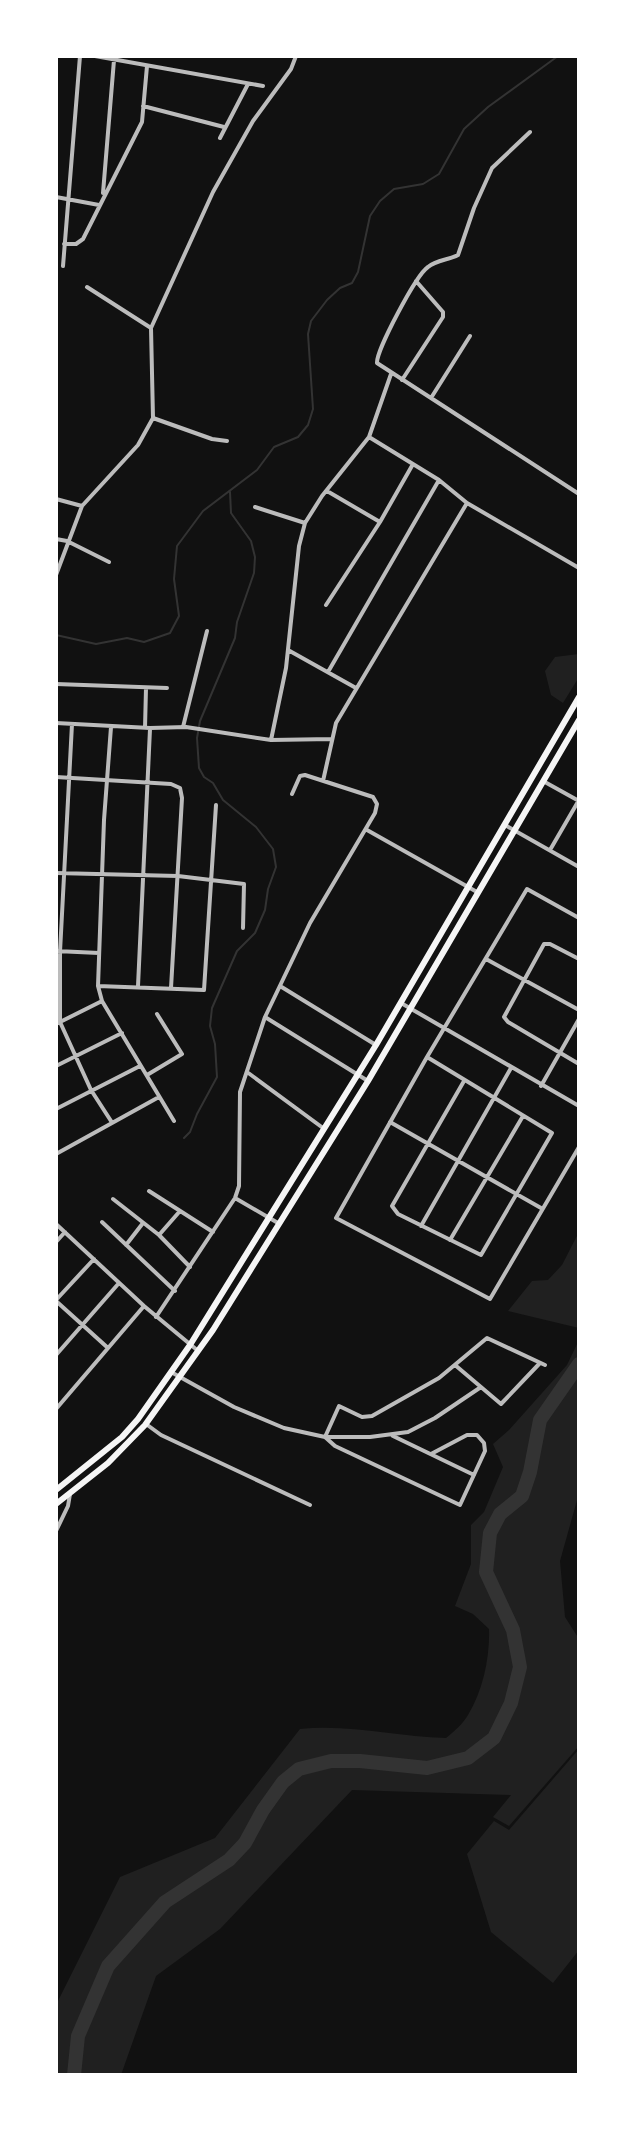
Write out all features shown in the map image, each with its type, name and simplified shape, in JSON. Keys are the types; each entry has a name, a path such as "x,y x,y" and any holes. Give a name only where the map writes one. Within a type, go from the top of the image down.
{"main road":[{"path":"56,1490 122,1437 190,1345 376,1045 579,697"},
{"path":"56,1503 108,1463 146,1424 198,1351 368,1081 579,720"},
{"path":"550,746 560,752"}],"street":[{"path":"63,266 80,56"},
{"path":"95,56 263,86"},
{"path":"56,575 82,506 138,445 153,418 151,328 213,192 253,121 291,69 296,56"},
{"path":"102,198 114,60"},
{"path":"64,244 80,242 142,122 147,66"},
{"path":"220,138 248,84"},
{"path":"143,106 224,127"},
{"path":"530,132 492,168 458,255 428,266 416,281 377,354 377,363 579,494"},
{"path":"56,197 99,205"},
{"path":"402,380 443,317 443,312 416,281"},
{"path":"87,287 151,328"},
{"path":"431,398 470,336"},
{"path":"271,740 288,650 299,546 305,523 369,437 391,374"},
{"path":"153,418 212,439 227,441"},
{"path":"369,437 439,480 467,503 579,568"},
{"path":"326,605 413,464"},
{"path":"328,672 439,480"},
{"path":"327,491 380,522"},
{"path":"56,499 82,506"},
{"path":"323,781 336,723 467,503"},
{"path":"255,507 305,523"},
{"path":"56,539 67,541 109,562"},
{"path":"184,727 207,631"},
{"path":"288,650 357,688"},
{"path":"56,684 167,688"},
{"path":"138,986 147,783 146,688"},
{"path":"56,723 184,727 271,740 333,739"},
{"path":"72,724 58,952 58,1023 91,1090 111,1121"},
{"path":"111,727 98,986 102,1001 174,1121"},
{"path":"156,1317 235,1198 239,1186 240,1092 265,1017 310,923 367,830 377,804 373,797 302,775 292,794"},
{"path":"56,777 176,786 182,793 171,988"},
{"path":"543,781 579,801 550,850"},
{"path":"98,986 204,990 216,805"},
{"path":"505,825 579,867"},
{"path":"367,830 477,892"},
{"path":"56,873 178,876 244,884 243,928"},
{"path":"579,918 527,889 336,1216 339,1221 490,1299 579,1147"},
{"path":"579,959 546,943 504,1014 505,1020 579,1064"},
{"path":"58,952 99,953"},
{"path":"486,959 579,1010"},
{"path":"280,986 376,1045"},
{"path":"58,1023 102,1001"},
{"path":"400,1002 579,1106"},
{"path":"147,1075 182,1054 157,1014"},
{"path":"265,1017 368,1081"},
{"path":"541,1086 579,1019"},
{"path":"56,1066 122,1033"},
{"path":"427,1057 552,1133 515,1193 483,1254 398,1214 392,1206 464,1081"},
{"path":"56,1109 140,1066"},
{"path":"421,1226 511,1068"},
{"path":"247,1072 323,1128"},
{"path":"56,1154 159,1096"},
{"path":"450,1240 523,1116"},
{"path":"390,1122 542,1209"},
{"path":"149,1191 213,1232"},
{"path":"235,1198 280,1224"},
{"path":"113,1199 159,1235 190,1267"},
{"path":"159,1235 180,1211"},
{"path":"102,1222 175,1291"},
{"path":"126,1245 143,1223"},
{"path":"56,1224 156,1317 198,1351"},
{"path":"56,1242 65,1232"},
{"path":"94,1259 56,1300 108,1348"},
{"path":"56,1355 119,1283"},
{"path":"56,1409 144,1306"},
{"path":"325,1437 339,1406 362,1417 372,1416 407,1398 487,1338 543,1364 501,1404 455,1365"},
{"path":"171,1372 234,1407 284,1428 325,1437 391,1435 419,1427 481,1387"},
{"path":"146,1424 161,1435 310,1505"},
{"path":"391,1435 474,1475"},
{"path":"325,1437 338,1448 460,1505 485,1451 484,1443 477,1435 467,1435 431,1454"},
{"path":"56,1531 70,1494"}],"shaded area":[{"path":"579,654 579,677 563,703 551,695 545,671 555,657"},
{"path":"579,1232 579,1328 508,1311 532,1281 548,1280 562,1265"},
{"path":"579,1340 579,1493 560,1561 565,1617 579,1639 579,1746 509,1826 493,1817 511,1795 352,1790 220,1929 156,1976 121,2075 56,2075 56,2005 120,1877 215,1838 300,1729 337,1728 446,1738 466,1718 484,1674 489,1629 473,1614 455,1606 471,1564 471,1525 484,1512 503,1467 493,1444 567,1365"},
{"path":"579,1749 579,1950 553,1983 491,1932 467,1854 494,1821 509,1830"}],"waterway":[{"path":"56,635 96,644 127,638 144,642 170,633 179,616 174,579 177,546 203,511 257,470 274,447 298,437 308,425 313,409 308,334 311,321 327,300 340,288 352,283 358,272 370,216 380,201 394,189 423,184 439,174 464,129 488,107 558,56"},
{"path":"184,1138 190,1132 217,1077 215,1044 210,1026 212,1008 237,951 255,933 265,910 276,867 273,849 256,827 223,800 199,768 197,738 200,721 235,638 237,622 254,573 255,557 251,541 231,513 230,492"},
{"path":"74,2075 78,2036 108,1966 165,1902 229,1860 245,1843 283,1782 299,1769 331,1761 427,1768 468,1758 494,1738 511,1703 520,1667 513,1630 486,1572 490,1533 500,1514 522,1496 540,1420 579,1364"}]}
